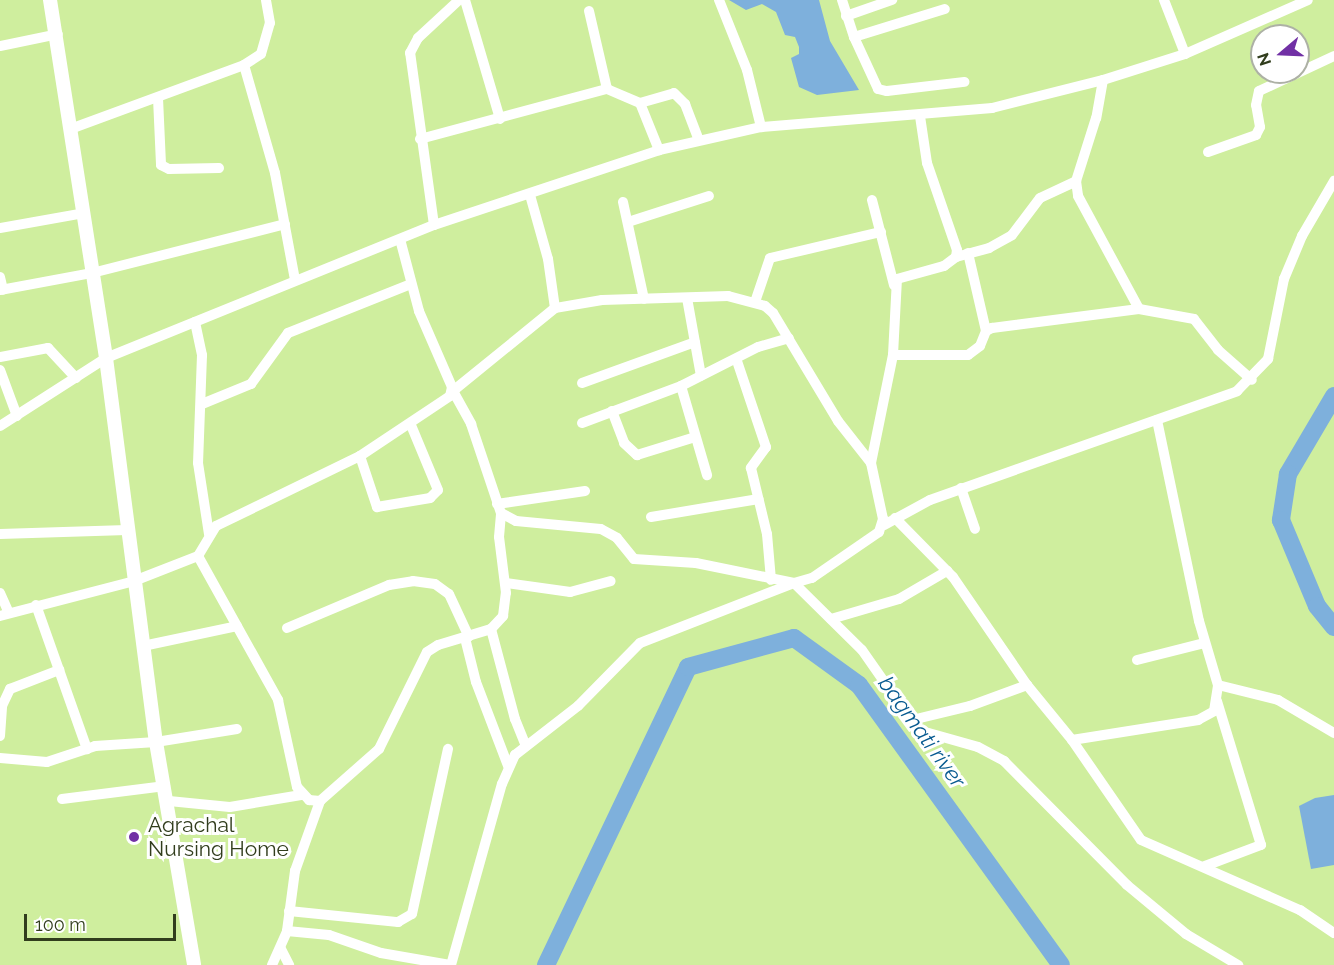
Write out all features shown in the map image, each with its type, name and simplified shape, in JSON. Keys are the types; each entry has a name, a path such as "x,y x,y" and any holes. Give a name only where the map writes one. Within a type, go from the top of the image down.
{"main road":[{"path":"50,0 58,34 73,128 106,358 156,742 168,801 194,965"}],"street":[{"path":"73,128 244,65 261,54 267,40 270,23 266,0"},
{"path":"434,225 420,139 411,46 459,0"},
{"path":"465,0 500,119"},
{"path":"719,0 747,70 761,127"},
{"path":"842,0 854,37 879,88 887,91 964,82"},
{"path":"846,16 892,0"},
{"path":"1164,0 1185,54"},
{"path":"0,426 106,358 434,225 530,195 659,150 698,138 761,127 920,116 992,108 1103,80 1185,54 1308,0"},
{"path":"854,37 945,9"},
{"path":"590,11 607,89"},
{"path":"0,46 58,34"},
{"path":"1208,152 1256,135 1260,128 1256,105 1259,91 1334,56"},
{"path":"244,65 263,125 295,280"},
{"path":"1103,80 1096,118 1076,181 1087,217 1139,309"},
{"path":"420,139 607,89 640,103 674,93 685,104 698,138"},
{"path":"158,98 164,168 219,168"},
{"path":"640,103 659,150"},
{"path":"920,116 927,163 956,241 956,257"},
{"path":"894,285 897,279 944,266 956,257 1012,235 1040,198 1076,181"},
{"path":"287,931 329,935 381,953 451,965 508,766 526,746 578,706 640,643 812,578 871,539 884,525 895,518 961,488 1237,392 1252,380 1268,359 1284,279 1302,236 1334,181"},
{"path":"530,195 548,259 555,308"},
{"path":"628,222 709,196"},
{"path":"872,200 894,285 893,355 872,462 884,525"},
{"path":"623,202 644,298"},
{"path":"0,228 84,213"},
{"path":"0,277 1,290 92,273 285,224"},
{"path":"755,302 770,258 881,232"},
{"path":"272,965 287,931 295,871 320,801 379,749 426,652 491,629 503,616 506,583 499,537 499,508 478,444 453,391 411,284 400,239"},
{"path":"893,355 969,355 980,346 986,331 968,254"},
{"path":"202,404 251,384 288,333 411,284"},
{"path":"0,593 4,614 134,581 198,556 209,534 216,526 360,456 411,425 555,308 602,300 728,296 755,302 773,313 838,421 872,462"},
{"path":"687,298 701,376"},
{"path":"986,331 1139,309 1194,319 1218,350 1252,380"},
{"path":"195,322 202,355 202,404 198,463 209,534"},
{"path":"582,423 681,386 737,361 758,347 789,338"},
{"path":"582,382 695,342"},
{"path":"0,357 48,348 75,378"},
{"path":"737,361 766,447 751,468 767,534 771,580"},
{"path":"0,370 17,416"},
{"path":"681,386 706,475"},
{"path":"612,411 624,443 637,455 695,437"},
{"path":"1072,740 1198,720 1214,711 1217,701 1218,685 1204,643 1157,420"},
{"path":"360,456 377,507 430,498 438,490 411,425"},
{"path":"961,488 975,529"},
{"path":"499,508 585,491"},
{"path":"651,517 759,499"},
{"path":"499,508 516,521 601,529 617,538 634,559 696,562 771,580 795,583 862,650 912,720 925,734 978,747 1005,761 1127,885 1186,934 1238,965"},
{"path":"895,518 947,571 985,618 1027,685 1072,740 1141,840 1154,848 1205,866 1300,910 1334,933"},
{"path":"0,534 127,530"},
{"path":"198,556 278,700 301,795"},
{"path":"831,619 893,602 947,571"},
{"path":"287,628 389,585 413,581 435,584 449,594 467,638 476,682 508,766"},
{"path":"506,583 570,592 611,581"},
{"path":"36,605 87,749"},
{"path":"143,646 237,626"},
{"path":"491,629 515,719 526,746"},
{"path":"1137,660 1204,643"},
{"path":"0,736 2,706 10,689 59,670"},
{"path":"912,720 969,706 1027,685"},
{"path":"1218,685 1278,700 1334,733"},
{"path":"1205,866 1261,845 1217,701"},
{"path":"0,758 47,762 87,749 156,742 237,729"},
{"path":"289,911 398,922 412,914 448,748"},
{"path":"62,799 165,786"},
{"path":"168,801 230,807 301,795 320,801"},
{"path":"281,949 290,965"}],"water":[{"path":"729,0 819,0 830,41 859,90 817,95 799,87 791,58 799,54 799,47 795,37 785,35 776,12 762,4 746,10"},
{"path":"1334,795 1334,865 1311,869 1299,806 1315,798"}],"waterway":[{"name":"bagmati river","path":"1334,396 1288,474 1281,520 1317,606 1334,627"},
{"name":"bagmati river","path":"546,965 688,667 794,638 859,685 1061,965"}],"place":[{"name":"Agrachal Nursing Home","path":"134,837"}]}
